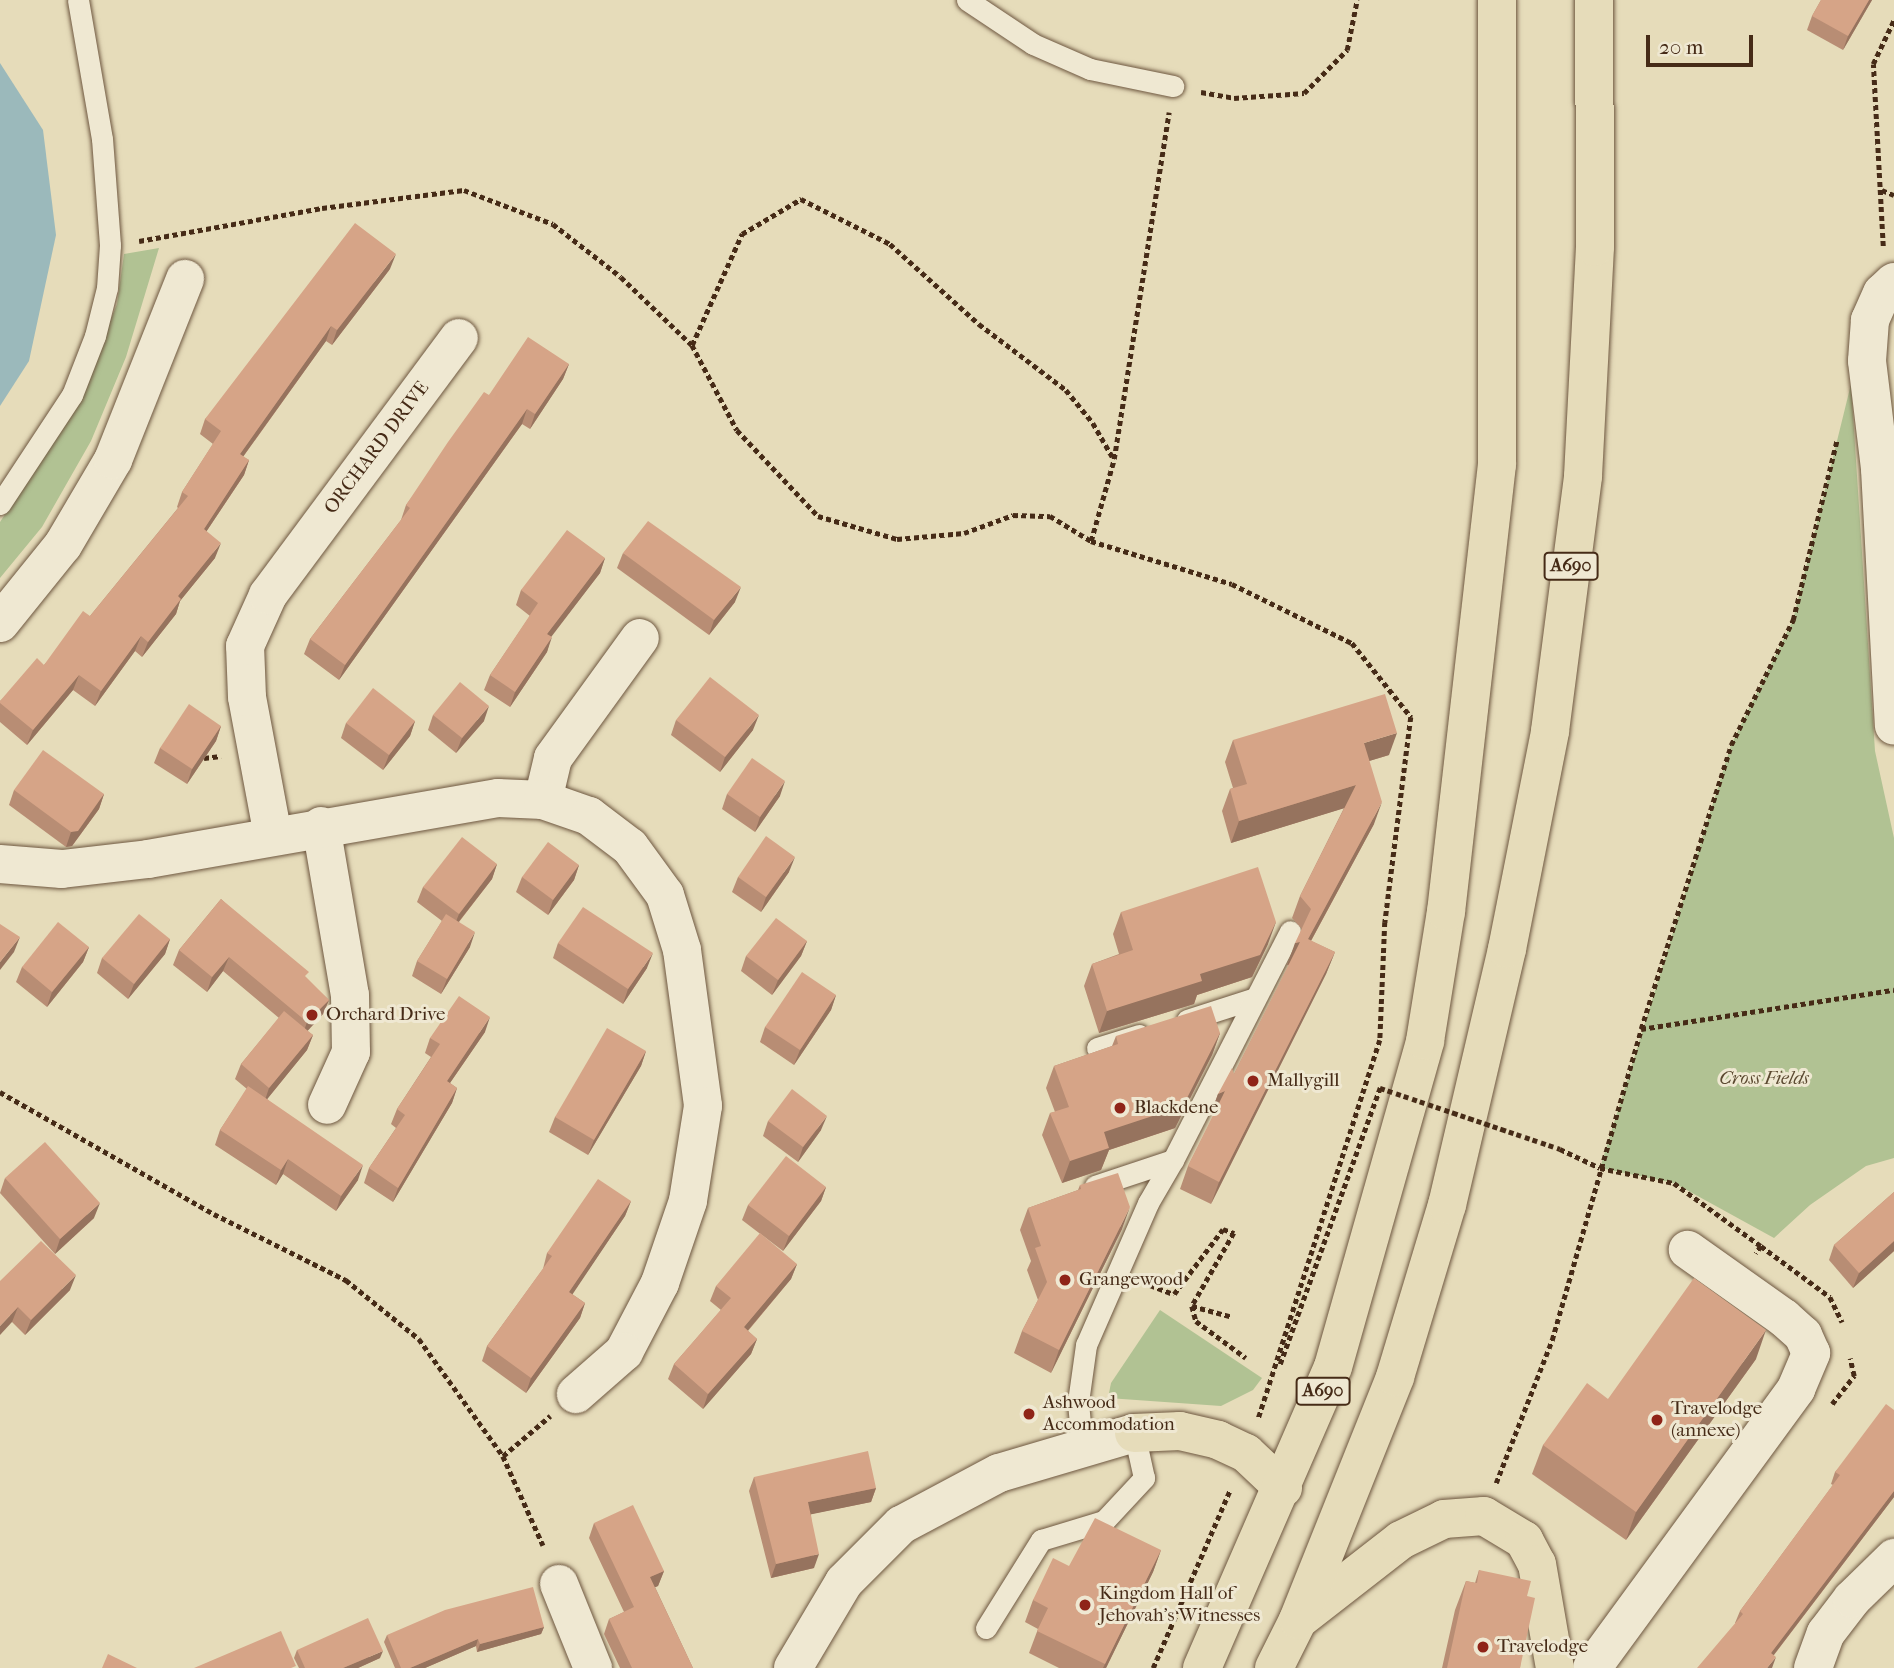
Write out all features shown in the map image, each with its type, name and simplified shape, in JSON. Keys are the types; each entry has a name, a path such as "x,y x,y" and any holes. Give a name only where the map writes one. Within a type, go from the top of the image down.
{"highway":[{"name":"A690","path":"1202,1668 1334,1367 1425,1041 1446,912 1497,465 1497,0"},
{"name":"A690","path":"1274,1668 1298,1620 1395,1377 1447,1205 1507,949 1550,731 1583,476 1595,247 1594,0"},
{"path":"1134,1433 1180,1431 1218,1440 1246,1453 1283,1488"},
{"path":"1298,1620 1401,1541 1444,1519 1484,1516 1524,1540 1537,1564 1555,1668"}],"street":[{"path":"0,623 63,545 113,460 185,279"},
{"path":"1888,287 1870,320 1867,361 1880,469 1894,726"},
{"name":"ORCHARD DRIVE","path":"273,836 247,696 245,646 268,595 459,338"},
{"path":"543,800 553,758 640,638"},
{"path":"0,863 62,869 148,859 321,826 498,798 543,800 589,816 630,847 664,895 682,950 703,1106 688,1202 660,1283 624,1352 576,1394"},
{"path":"321,826 350,995 351,1052 327,1105"},
{"path":"1592,1668 1796,1389 1811,1353 1803,1335 1784,1318 1688,1250"},
{"path":"793,1668 844,1582 901,1525 999,1473 1082,1446 1134,1433"},
{"path":"1813,1668 1826,1633 1852,1599 1894,1558"},
{"path":"559,1584 593,1668"}],"lane":[{"path":"0,504 72,395 95,337 110,246 102,139 78,0"},
{"path":"967,0 1033,44 1090,69 1173,86"},
{"path":"1082,1446 1078,1402 1086,1345 1148,1203 1173,1160 1290,931"},
{"path":"1097,1048 1255,998"},
{"path":"1077,1192 1173,1160"},
{"path":"986,1628 1041,1540 1104,1521 1144,1478 1134,1433"}],"path":[{"path":"1091,541 1114,459 1173,86 1234,98 1304,93 1347,50 1357,0"},
{"path":"1888,287 1873,64 1894,20"},
{"path":"110,246 322,208 464,190 553,224 621,277 692,345 737,430 818,516 897,539 964,533 1013,515 1050,516 1091,541 1232,584 1352,643 1411,717 1385,922 1380,1040 1295,1299 1280,1364"},
{"path":"1881,190 1894,195"},
{"path":"692,345 742,234 801,199 890,244 979,324 1066,390 1094,423 1114,459"},
{"path":"1484,1516 1552,1340 1641,1029 1731,745 1793,621 1838,437"},
{"path":"1641,1029 1894,990"},
{"path":"1153,1668 1246,1453 1380,1088 1560,1149 1600,1168"},
{"path":"0,1092 214,1214 346,1280 419,1339 502,1456 543,1545"},
{"path":"1118,1273 1174,1294 1223,1229 1234,1233 1192,1306 1196,1321 1246,1359"},
{"path":"1192,1306 1233,1317"},
{"path":"502,1456 576,1394"}],"green space":[{"path":"159,248 126,357 91,441 42,527 0,578 0,522 75,408 117,304 124,254"},
{"name":"Cross Fields","path":"1851,384 1875,751 1894,838 1894,1158 1866,1166 1810,1205 1774,1238 1674,1183 1600,1168 1731,745 1793,620"},
{"path":"1160,1310 1262,1378 1253,1390 1221,1406 1108,1398 1111,1383"}],"water":[{"path":"0,63 43,130 56,235 29,361 0,406"}],"building":[{"path":"1821,0 1869,0 1848,36 1812,16"},
{"path":"355,223 396,254 337,330 331,326 240,454 249,460 204,529 221,543 178,596 181,599 148,642 141,636 101,691 79,675 33,730 0,701 37,658 44,665 83,611 90,616 188,496 182,492 221,431 205,419"},
{"path":"528,337 569,364 535,414 527,409 345,665 310,639 410,508 406,505 448,442 484,392 489,395"},
{"path":"648,521 741,587 714,620 623,553"},
{"path":"567,530 605,558 547,634 552,637 515,692 490,675 538,603 521,590"},
{"path":"710,677 759,715 725,757 676,720"},
{"path":"460,682 489,706 462,738 433,715"},
{"path":"373,688 415,721 389,755 346,723"},
{"path":"1385,694 1397,733 1364,743 1382,802 1308,939 1335,952 1219,1182 1188,1166 1225,1091 1218,1094 1232,1068 1234,1074 1300,942 1295,943 1311,909 1300,896 1356,785 1239,821 1230,789 1247,784 1233,740"},
{"path":"189,704 221,726 192,769 160,748"},
{"path":"43,750 104,794 78,831 71,832 14,790"},
{"path":"752,758 785,781 760,817 727,794"},
{"path":"766,836 795,857 766,897 738,877"},
{"path":"462,837 497,864 459,914 423,887"},
{"path":"548,842 579,865 553,900 522,877"},
{"path":"1258,867 1276,922 1260,955 1200,974 1202,981 1107,1011 1092,964 1133,950 1121,912"},
{"path":"221,899 309,972 305,976 329,1000 307,1022 229,957 212,977 179,950"},
{"path":"583,907 653,953 628,989 558,943"},
{"path":"139,914 170,939 134,984 102,958"},
{"path":"446,914 475,932 447,979 417,961"},
{"path":"776,918 807,941 778,980 746,956"},
{"path":"58,922 89,947 52,992 22,967"},
{"path":"0,924 20,937 0,962"},
{"path":"802,972 836,995 800,1050 765,1027"},
{"path":"459,996 490,1017 447,1081 457,1088 398,1188 369,1168 405,1115 397,1109 440,1044 430,1038"},
{"name":"Blackdene","path":"1211,1006 1220,1033 1183,1106 1104,1132 1109,1148 1070,1161 1050,1113 1069,1107 1054,1066 1118,1044 1116,1036"},
{"path":"284,1011 313,1035 269,1088 241,1064"},
{"path":"607,1028 646,1051 594,1140 555,1117"},
{"path":"248,1086 363,1165 341,1196 288,1159 281,1170 220,1130"},
{"path":"792,1089 827,1116 803,1147 768,1121"},
{"path":"45,1142 100,1203 60,1239 5,1178"},
{"path":"786,1156 826,1187 789,1236 748,1205"},
{"name":"Grangewood","path":"1118,1173 1130,1207 1059,1350 1022,1331 1047,1282 1035,1248 1041,1246 1028,1208 1081,1189 1080,1185"},
{"path":"598,1179 631,1201 569,1292 585,1303 531,1378 487,1346 552,1256 547,1253"},
{"path":"1894,1192 1894,1241 1859,1273 1834,1245"},
{"path":"760,1233 797,1264 744,1327 757,1339 708,1394 674,1364 731,1298 716,1286"},
{"path":"41,1241 76,1275 31,1320 18,1307 0,1326 0,1281"},
{"name":"Travelodge (annexe)","path":"1694,1278 1766,1330 1636,1512 1543,1445 1587,1383 1608,1399"},
{"path":"1886,1404 1894,1410 1894,1491 1771,1653 1776,1657 1767,1668 1697,1668 1743,1614 1740,1611 1840,1475 1835,1472"},
{"path":"868,1451 876,1488 808,1502 819,1554 776,1564 754,1477"},
{"path":"633,1505 664,1571 650,1577 693,1668 632,1668 609,1619 634,1607 594,1523"},
{"name":"Kingdom Hall of Jehovah's Witnesses","path":"1095,1518 1161,1550 1105,1664 1037,1631 1048,1608 1033,1600 1053,1558 1069,1566"},
{"name":"Travelodge","path":"1479,1570 1531,1581 1527,1596 1535,1598 1520,1668 1447,1668 1466,1581 1477,1583"},
{"path":"533,1587 544,1627 480,1644 478,1639 410,1668 401,1668 387,1635 445,1610"},
{"path":"368,1618 383,1651 343,1668 305,1668 297,1650"},
{"path":"281,1631 296,1666 194,1668"},
{"path":"108,1654 137,1668 102,1668"}],"place":[{"name":"Orchard Drive","path":"312,1015"},
{"name":"Mallygill","path":"1253,1081"},
{"name":"Blackdene","path":"1120,1108"},
{"name":"Grangewood","path":"1065,1280"},
{"name":"Ashwood Accommodation","path":"1029,1414"},
{"name":"Travelodge (annexe)","path":"1657,1420"},
{"name":"Kingdom Hall of Jehovah's Witnesses","path":"1085,1605"},
{"name":"Travelodge","path":"1483,1647"}]}
